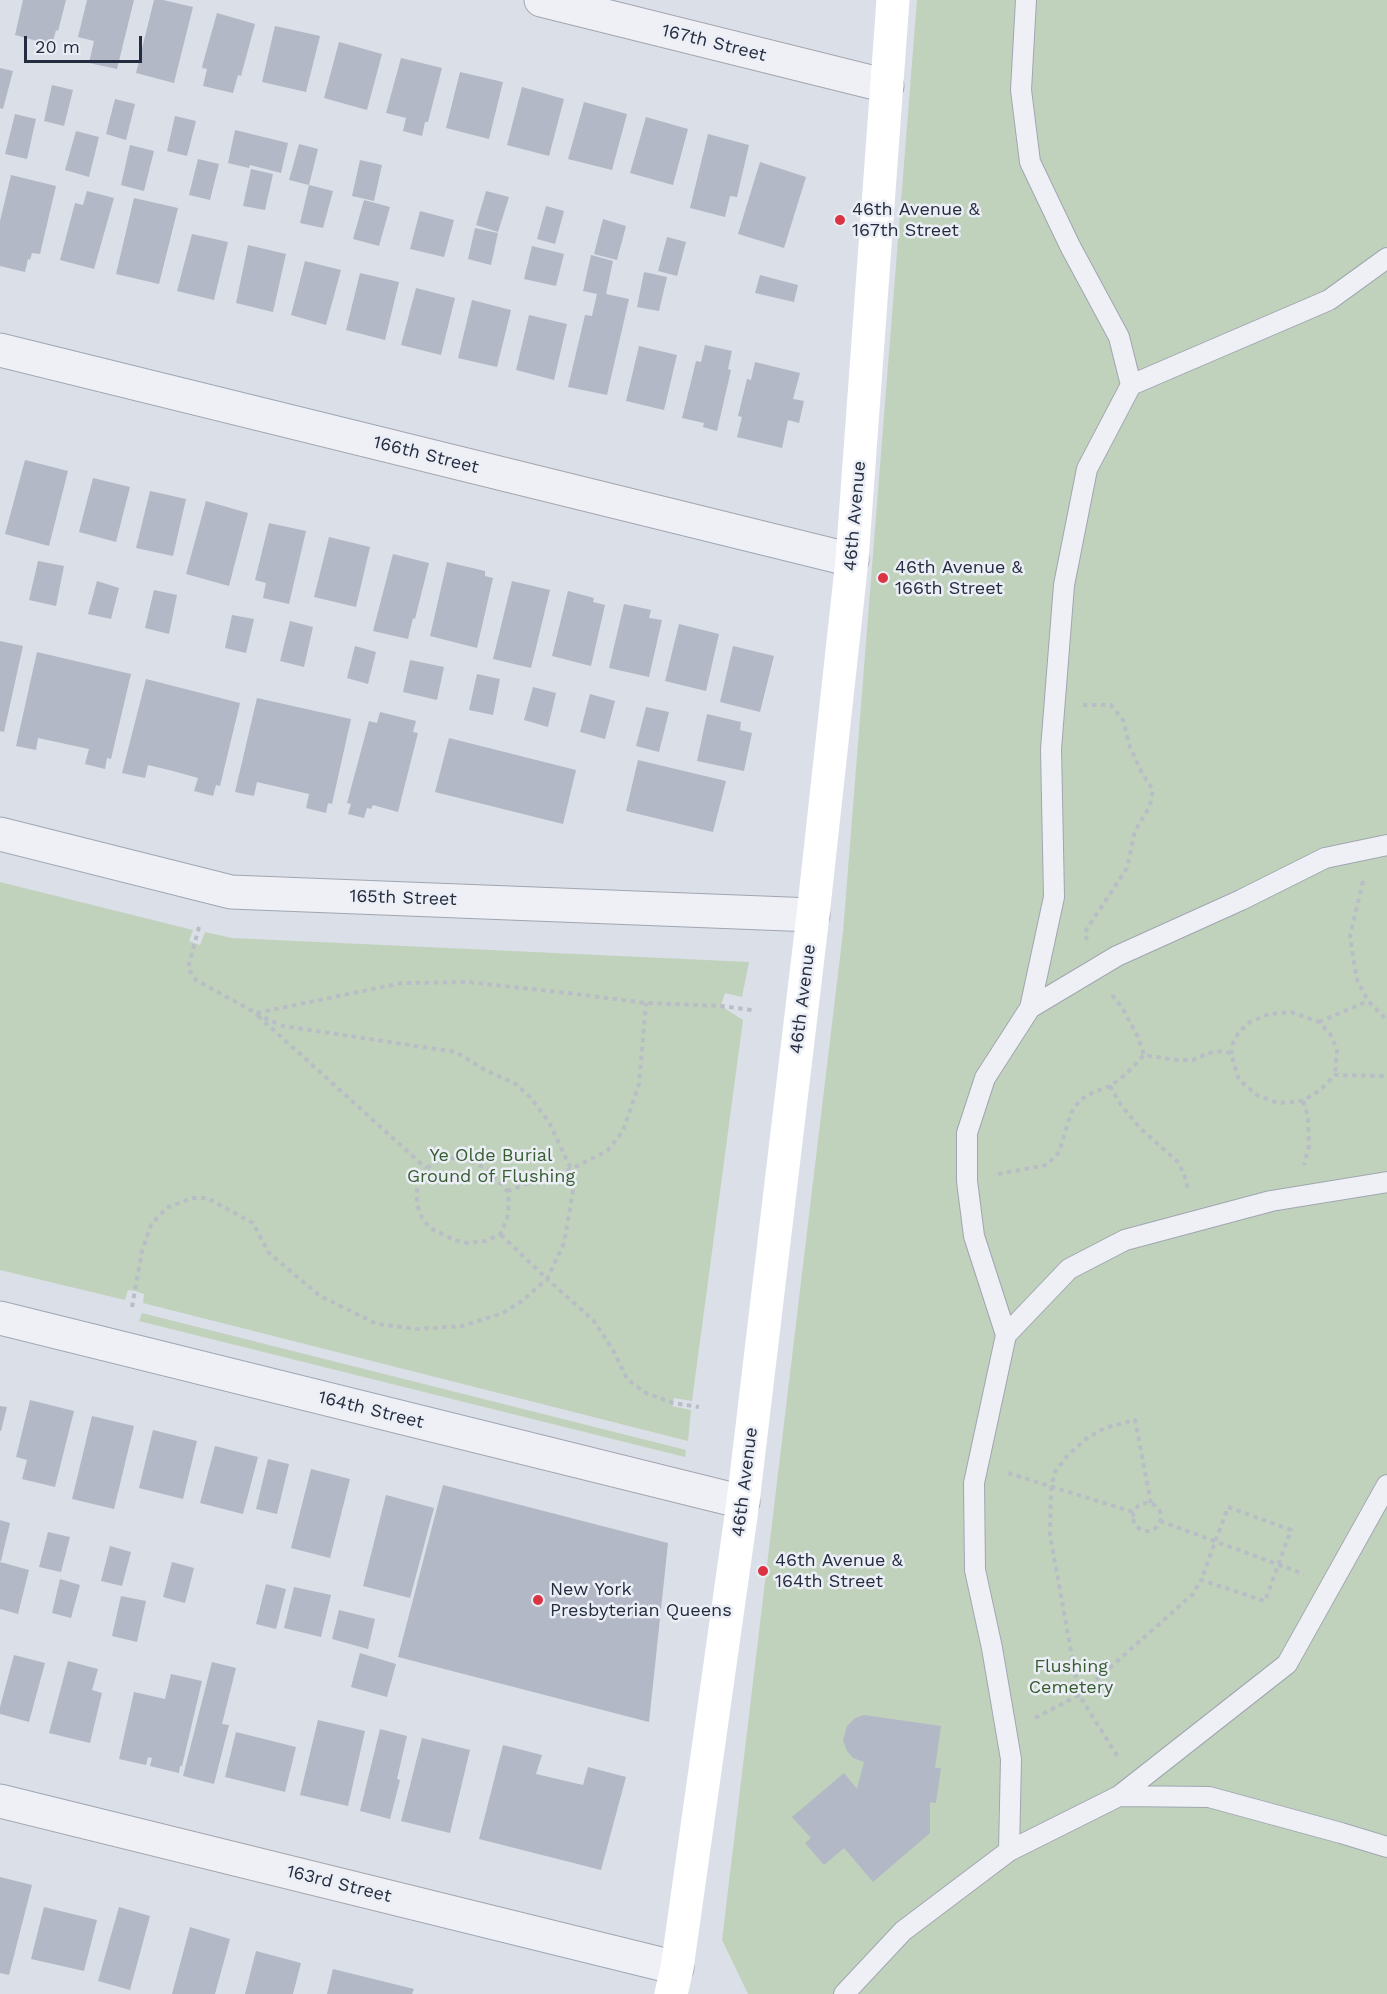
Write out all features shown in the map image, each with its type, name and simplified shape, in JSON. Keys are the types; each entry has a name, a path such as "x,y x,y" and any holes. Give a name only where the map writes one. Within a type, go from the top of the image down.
{"street":[{"name":"167th Street","path":"541,0 887,86"},
{"name":"46th Avenue","path":"674,1981 743,1502 813,915 852,560 893,0"},
{"name":"166th Street","path":"0,350 852,560"},
{"name":"165th Street","path":"0,834 231,891 813,915"},
{"name":"164th Street","path":"0,1318 743,1502"},
{"name":"163rd Street","path":"0,1801 674,1981"}],"lane":[{"path":"1026,0 1021,90 1030,162 1070,246 1119,337 1131,384"},
{"path":"1009,1851 1011,1759 975,1569 974,1483 1006,1335 974,1236 968,1181 968,1133 985,1078 1030,1008 1054,897 1051,749 1054,710 1064,585 1087,469 1131,384 1329,300 1387,258"},
{"path":"1030,1008 1117,956 1241,900 1325,858 1387,845"},
{"path":"1006,1335 1069,1269 1125,1240 1271,1201 1387,1182"},
{"path":"844,1994 903,1930 1009,1851 1119,1796 1287,1664 1387,1485"},
{"path":"1119,1796 1209,1797 1387,1847"}],"path":[{"path":"1054,710 1090,704 1112,705 1123,720 1130,747 1153,790 1150,806 1135,831 1127,868 1085,932 1093,970 1123,1009 1138,1037 1144,1055"},
{"path":"1357,852 1364,873 1363,888 1350,936 1357,980 1368,1001 1387,1020"},
{"path":"132,1307 142,1251 151,1225 166,1209 192,1198 207,1198 253,1223 269,1253 320,1296 377,1324 418,1329 462,1326 503,1313 522,1301 547,1279 564,1243 573,1191 571,1169 549,1122 530,1097 516,1084 487,1071 456,1052 283,1026 256,1013 196,980 188,968 199,927"},
{"path":"256,1013 402,983 467,982 646,1003 721,1006 752,1010"},
{"path":"1320,1022 1368,1001"},
{"path":"507,1191 571,1169 607,1151 623,1131 639,1084 646,1003"},
{"path":"1291,1012 1320,1022 1330,1034 1337,1049 1335,1076 1303,1101 1278,1103 1257,1095 1239,1080 1231,1054 1233,1043 1239,1032 1250,1022 1269,1014 1291,1012"},
{"path":"256,1013 427,1168"},
{"path":"1144,1055 1192,1060 1208,1053 1224,1051 1231,1054"},
{"path":"968,1181 1047,1165 1059,1152 1071,1113 1080,1100 1110,1086 1125,1075 1144,1055"},
{"path":"1335,1076 1387,1076"},
{"path":"1110,1086 1121,1105 1139,1127 1179,1163 1187,1182 1186,1224"},
{"path":"1296,1197 1310,1146 1308,1116 1303,1101"},
{"path":"463,1159 488,1169 507,1191 509,1202 507,1219 500,1234 486,1241 467,1243 442,1236 430,1228 422,1218 417,1205 419,1178 427,1168 432,1163 442,1160 463,1159"},
{"path":"500,1234 594,1321 627,1380 646,1393 673,1403 699,1407"},
{"path":"1119,1757 1079,1695 1050,1535 1051,1486 1055,1472 1068,1455 1087,1438 1105,1428 1135,1420 1151,1503 1159,1510 1160,1521 1153,1529 1142,1531 1133,1523 1133,1512 1140,1504 1151,1503"},
{"path":"978,1463 1133,1512"},
{"path":"1006,1733 1079,1695 1192,1594 1201,1580 1228,1507 1291,1530 1265,1601 1201,1580"},
{"path":"1160,1521 1333,1583"}],"green space":[{"name":"Flushing Cemetery","path":"917,0 1387,0 1387,1994 748,1994 722,1940 843,932"},
{"name":"Ye Olde Burial Ground of Flushing","path":"0,882 193,930 189,941 200,945 205,932 232,938 749,962 742,997 725,993 721,1006 743,1020 692,1401 674,1398 672,1406 691,1410 688,1441 143,1303 144,1294 135,1291 128,1290 125,1300 0,1270"},
{"path":"142,1313 686,1450 685,1457 139,1321"}],"building":[{"path":"23,0 66,0 52,45 15,35"},
{"path":"87,0 134,0 117,69 89,63 94,41 78,37"},
{"path":"154,0 193,7 174,83 136,73"},
{"path":"217,13 255,24 241,76 238,75 233,93 203,86 207,69 202,68"},
{"path":"275,26 320,36 306,92 262,82"},
{"path":"339,42 382,54 367,110 324,98"},
{"path":"401,58 442,68 428,122 425,122 422,136 403,131 406,118 386,113"},
{"path":"0,68 13,71 3,109 0,108"},
{"path":"460,72 503,82 489,139 446,128"},
{"path":"52,85 73,90 64,126 44,121"},
{"path":"522,87 564,99 549,156 507,145"},
{"path":"115,99 135,104 126,140 106,134"},
{"path":"584,102 627,114 612,170 568,159"},
{"path":"15,114 36,119 27,159 5,154"},
{"path":"175,116 196,121 187,156 167,151"},
{"path":"646,117 688,129 673,185 630,173"},
{"path":"235,130 288,143 281,173 250,165 249,168 228,163"},
{"path":"76,131 99,137 89,177 65,170"},
{"path":"708,134 749,145 737,197 730,196 725,217 690,208"},
{"path":"299,144 318,149 309,185 289,180"},
{"path":"130,145 154,151 144,191 121,185"},
{"path":"198,159 219,164 210,200 189,195"},
{"path":"360,160 382,165 374,201 352,196"},
{"path":"760,162 806,177 784,248 738,234"},
{"path":"251,169 273,174 265,210 243,206"},
{"path":"11,175 56,186 40,254 32,253 25,272 0,266 0,221"},
{"path":"309,185 333,191 323,228 300,223"},
{"path":"87,191 114,198 94,269 60,260 75,203 83,205"},
{"path":"486,191 509,197 498,232 476,225"},
{"path":"134,198 178,208 159,284 116,274"},
{"path":"364,200 390,207 379,246 353,239"},
{"path":"546,206 564,211 555,244 537,239"},
{"path":"420,211 454,220 444,257 410,249"},
{"path":"603,219 626,226 617,260 594,254"},
{"path":"475,228 498,233 491,265 468,259"},
{"path":"192,234 228,242 214,300 177,291"},
{"path":"667,237 686,242 677,276 658,271"},
{"path":"248,245 286,254 273,312 236,303"},
{"path":"532,246 564,254 556,286 524,279"},
{"path":"591,255 613,261 606,294 629,299 607,395 568,387 585,315 592,316 597,294 583,291"},
{"path":"305,261 341,270 326,325 291,315"},
{"path":"644,272 667,277 659,311 637,307"},
{"path":"360,273 399,282 385,340 346,330"},
{"path":"760,275 798,285 794,302 755,293"},
{"path":"416,288 455,298 441,355 401,345"},
{"path":"472,300 511,310 497,367 458,358"},
{"path":"529,315 567,324 554,380 516,370"},
{"path":"705,345 732,351 728,369 731,370 717,431 703,427 704,423 682,418 696,361 701,362"},
{"path":"639,346 677,355 664,410 626,401"},
{"path":"755,362 800,373 793,399 804,401 799,423 788,420 782,448 737,437 742,417 738,416 747,379 751,380"},
{"path":"25,460 68,471 49,546 5,534"},
{"path":"93,478 130,487 116,542 79,532"},
{"path":"150,491 186,499 173,556 136,548"},
{"path":"206,501 248,513 229,586 186,574"},
{"path":"269,523 306,531 289,604 263,598 266,583 255,580"},
{"path":"329,537 370,547 356,607 314,597"},
{"path":"393,554 429,563 408,639 373,631"},
{"path":"38,561 64,566 56,606 29,600"},
{"path":"447,562 485,571 485,576 493,578 477,648 430,636"},
{"path":"97,581 119,588 111,619 88,614"},
{"path":"512,581 550,590 531,668 493,659"},
{"path":"154,590 177,595 169,634 145,628"},
{"path":"568,591 594,598 593,602 605,605 591,666 552,656"},
{"path":"624,604 651,610 649,618 662,620 649,677 609,668"},
{"path":"232,615 254,619 246,653 225,648"},
{"path":"290,621 313,627 304,667 280,661"},
{"path":"679,624 719,634 706,691 665,681"},
{"path":"0,641 23,646 4,732 0,731"},
{"path":"355,646 376,652 368,684 347,678"},
{"path":"733,646 774,656 760,712 720,702"},
{"path":"37,652 131,674 111,759 107,758 105,769 85,764 89,749 38,738 36,750 16,746"},
{"path":"410,660 444,667 437,700 403,692"},
{"path":"477,674 500,679 493,715 469,710"},
{"path":"146,679 240,703 220,786 216,785 213,796 194,791 198,778 173,771 148,765 145,778 122,773"},
{"path":"533,687 556,693 548,727 524,720"},
{"path":"590,694 615,701 605,739 580,732"},
{"path":"257,698 351,719 332,804 328,803 326,813 306,808 309,794 257,782 254,796 235,792"},
{"path":"646,707 669,712 659,752 636,746"},
{"path":"380,712 416,721 413,732 418,733 398,812 373,805 371,809 367,808 364,818 348,814 351,804 347,803 369,721 377,723"},
{"path":"707,714 741,722 740,730 752,733 744,771 697,761"},
{"path":"449,738 576,770 563,824 435,792"},
{"path":"638,760 726,781 713,832 626,811"},
{"path":"30,1400 74,1411 55,1487 22,1479 27,1460 16,1457"},
{"path":"0,1406 7,1407 1,1431 0,1431"},
{"path":"92,1416 134,1426 114,1509 72,1499"},
{"path":"153,1430 197,1441 183,1499 139,1488"},
{"path":"215,1446 258,1457 243,1514 200,1503"},
{"path":"268,1459 289,1464 277,1514 256,1509"},
{"path":"311,1469 350,1479 330,1558 291,1548"},
{"name":"New York Presbyterian Queens","path":"443,1485 668,1543 649,1722 398,1657"},
{"path":"386,1495 434,1508 410,1598 363,1586"},
{"path":"0,1520 10,1523 1,1561 0,1561"},
{"path":"48,1532 70,1537 61,1572 39,1567"},
{"path":"110,1546 131,1552 122,1586 101,1581"},
{"path":"0,1562 29,1570 18,1614 0,1609"},
{"path":"172,1562 194,1568 185,1603 163,1597"},
{"path":"60,1579 80,1585 71,1618 52,1613"},
{"path":"266,1584 286,1589 276,1629 256,1624"},
{"path":"294,1587 331,1595 321,1637 284,1628"},
{"path":"121,1596 146,1601 137,1642 112,1636"},
{"path":"339,1610 375,1619 368,1649 332,1639"},
{"path":"360,1653 396,1664 387,1697 351,1687"},
{"path":"14,1655 45,1663 29,1722 0,1714"},
{"path":"68,1661 98,1669 92,1690 102,1693 90,1743 49,1733"},
{"path":"212,1662 236,1668 222,1724 229,1725 214,1784 183,1776"},
{"path":"171,1674 202,1681 179,1773 150,1766 152,1758 148,1757 146,1765 119,1759 134,1692 165,1699"},
{"path":"864,1715 941,1726 935,1768 941,1768 936,1803 930,1802 930,1833 873,1882 844,1848 824,1865 805,1843 811,1838 792,1817 844,1773 857,1789 864,1762 853,1758 847,1751 843,1740 847,1726 855,1718"},
{"path":"318,1720 365,1731 348,1806 300,1795"},
{"path":"380,1729 407,1736 397,1779 400,1780 390,1819 360,1811"},
{"path":"236,1732 296,1747 285,1792 225,1777"},
{"path":"422,1738 470,1750 450,1833 401,1821"},
{"path":"503,1745 542,1755 536,1774 583,1785 588,1767 626,1777 601,1870 479,1839"},
{"path":"0,1877 32,1885 9,1975 0,1973"},
{"path":"44,1907 97,1920 84,1971 31,1959"},
{"path":"119,1907 150,1916 130,1990 98,1981"},
{"path":"190,1927 230,1939 215,1994 172,1994"},
{"path":"256,1951 301,1963 293,1994 245,1994"},
{"path":"333,1969 414,1989 412,1994 327,1994"}],"place":[{"name":"46th Avenue & 167th Street","path":"840,220"},
{"name":"46th Avenue & 166th Street","path":"883,578"},
{"name":"46th Avenue & 164th Street","path":"763,1571"},
{"name":"New York Presbyterian Queens","path":"538,1600"}]}
